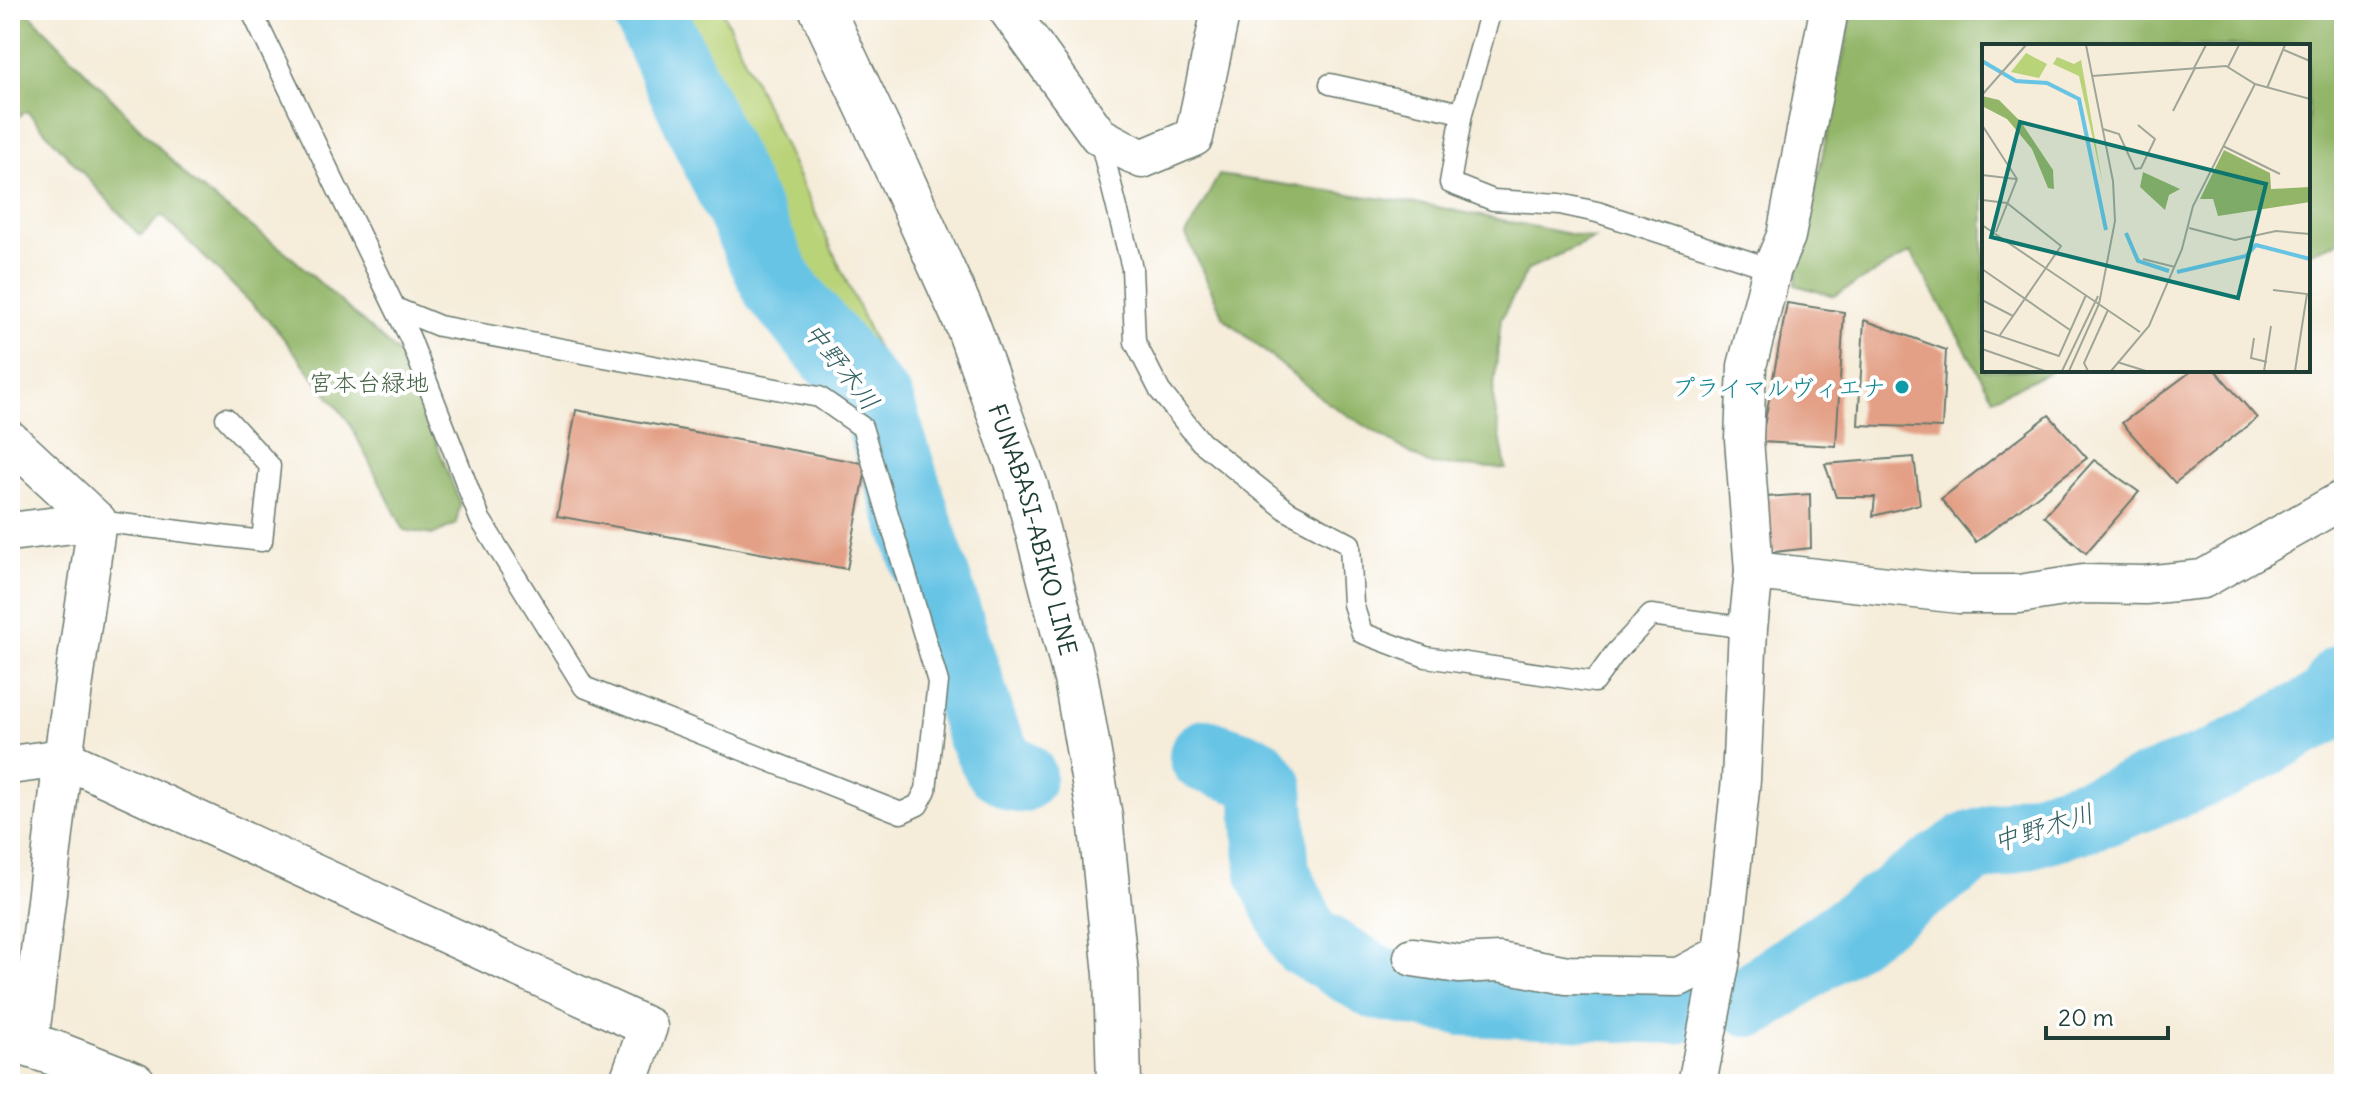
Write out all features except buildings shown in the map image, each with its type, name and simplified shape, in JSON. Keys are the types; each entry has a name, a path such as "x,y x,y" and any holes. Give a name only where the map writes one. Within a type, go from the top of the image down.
{"main road":[{"name":"FUNABASI-ABIKO LINE","path":"822,10 968,326 1026,487 1076,679 1100,817 1116,974 1119,1084"},
{"path":"19,1042 134,1084"}],"street":[{"path":"1008,10 1099,136 1142,159 1194,137 1221,10"},
{"path":"1697,1084 1722,954 1741,780 1748,628 1754,571 1744,439 1747,366 1772,269 1786,236 1829,10"},
{"path":"10,440 97,521"},
{"path":"1754,571 1959,594 2019,594 2083,584 2145,585 2203,579 2344,499"},
{"path":"10,532 97,521"},
{"path":"19,1042 97,521"},
{"path":"10,765 63,758 648,1027 628,1084"},
{"path":"1413,957 1459,964 1499,962 1567,975 1679,977 1722,954"}],"lane":[{"path":"251,10 395,308 410,338 480,519 584,687 901,813 918,805 926,790 938,682 862,427 819,397 439,326 395,308"},
{"path":"1491,10 1462,113 1450,183 1493,200 1560,204 1597,212 1772,269"},
{"path":"1330,84 1462,113"},
{"path":"1099,136 1132,268 1135,342 1160,391 1201,442 1288,511 1350,544 1353,604 1362,633 1426,657 1594,682 1615,653 1651,615 1748,628"},
{"path":"97,521 262,541 270,466 226,418"}],"green space":[{"name":"宮本台緑地","path":"10,10 26,10 194,184 287,253 403,358 460,503 456,524 432,535 404,530 349,422 273,325 162,215 140,236 27,111 16,118 10,112"},
{"path":"682,10 722,10 890,376 821,305"},
{"path":"1853,10 2344,10 2344,239 2310,252 2310,44 1982,44 1982,372 2050,372 1993,398 1911,252 1834,296 1795,285"},
{"path":"1219,175 1432,206 1594,239 1528,269 1501,319 1493,397 1506,469 1428,464 1328,403 1224,318 1186,235"}],"waterway":[{"name":"中野木川","path":"648,10 779,287 878,406 982,731 1000,765 1019,776"},
{"name":"中野木川","path":"1752,1000 1969,849 2102,810 2221,763 2332,703 2344,681"},
{"name":"中野木川","path":"1206,756 1254,772 1267,788 1273,873 1305,940 1377,983 1464,999 1673,1007"}],"place":[{"name":"プライマルヴィエナ","path":"1902,387"}]}
